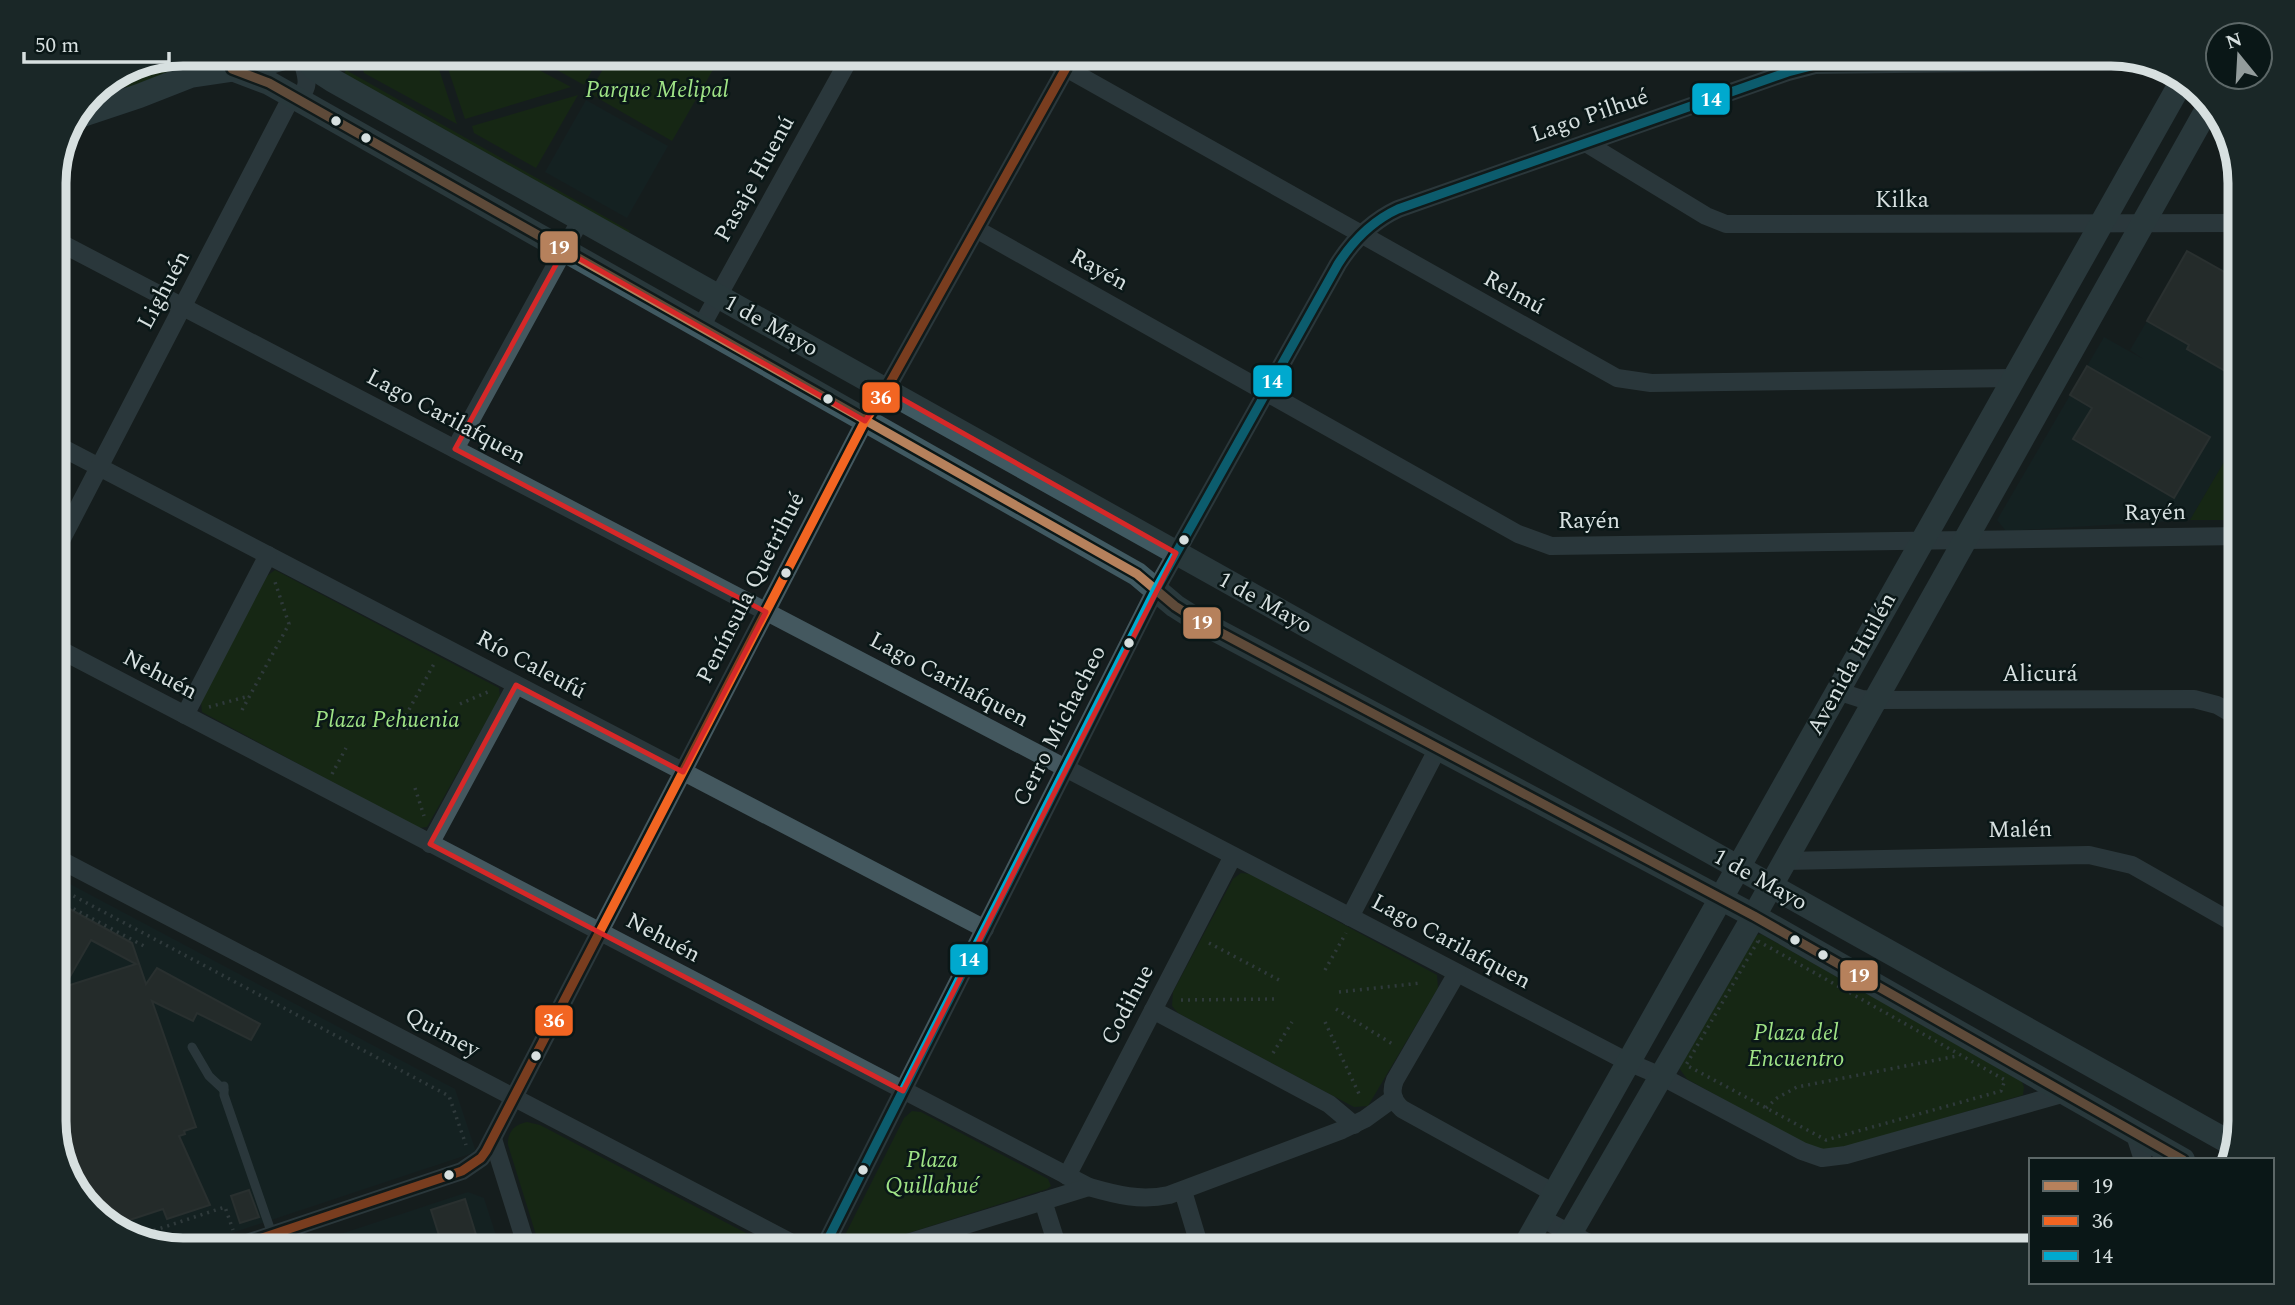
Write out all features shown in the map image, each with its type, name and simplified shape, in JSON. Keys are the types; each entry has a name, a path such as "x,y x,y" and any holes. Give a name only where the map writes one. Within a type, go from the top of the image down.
{"main road":[{"path":"91,112 190,76 250,66"},
{"name":"1 de Mayo","path":"312,66 332,80 2226,1141"},
{"name":"1 de Mayo","path":"232,69 260,79 292,96 1137,574 1175,606 1197,620 1754,916 2180,1158"},
{"name":"Avenida Huilén","path":"1529,1238 2178,88"},
{"path":"112,92 121,96 151,91"},
{"name":"Avenida Huilén","path":"1567,1238 1754,916 2205,113"}],"street":[{"name":"Lighuén","path":"67,527 292,96 301,94 307,86 303,66"},
{"name":"Pasaje Huenú","path":"701,327 845,66"},
{"name":"Relmú","path":"1062,66 1608,374 1628,381 1651,383 2014,378"},
{"name":"Lago Pilhué","path":"1361,234 1371,223 1398,209 1811,66"},
{"name":"Península Quetrihué","path":"254,1238 462,1171 481,1158 865,421 886,390 1066,68"},
{"name":"Kilka","path":"1586,143 1706,216 1726,224 2228,223"},
{"path":"455,449 581,219"},
{"name":"Rayén","path":"976,229 1518,534 1550,546 2228,536"},
{"name":"Cerro Michacheo","path":"829,1238 1156,589 1338,264 1361,234"},
{"name":"Lago Carilafquen","path":"67,247 1233,856 1348,924 1457,973 1628,1062 1661,1076 1802,1152 1822,1158 1846,1155 2065,1093"},
{"name":"Río Caleufú","path":"67,451 270,563 507,686 683,772 985,929"},
{"path":"193,712 270,563"},
{"name":"Nehuén","path":"67,653 193,712 429,836 600,933 1089,1187 1144,1199 1183,1191 1354,1125 1394,1098"},
{"path":"429,836 507,686"},
{"name":"Alicurá","path":"1837,691 1874,700 2181,698 2206,701 2228,712"},
{"path":"1348,924 1438,748"},
{"name":"Malén","path":"1783,861 2089,855 2132,865 2228,920"},
{"name":"Codihue","path":"1067,1176 1233,856"},
{"name":"Quimey","path":"67,864 782,1238"},
{"path":"1457,973 1395,1080 1392,1091 1394,1098 1402,1109 1554,1193"},
{"path":"1153,1010 1329,1104 1354,1125"},
{"path":"2134,1132 2142,1158"},
{"path":"492,1139 524,1238"},
{"path":"942,1238 1089,1187"},
{"path":"1183,1191 1198,1238"},
{"path":"1044,1201 1055,1238"},
{"path":"1541,1218 1561,1238"}],"lane":[{"path":"192,1047 209,1076 224,1088 272,1234"}],"path":[{"path":"242,710 289,624 273,583 270,563"},
{"path":"273,583 282,580"},
{"path":"412,731 400,726 436,661 446,666"},
{"path":"460,704 487,690 507,686"},
{"path":"487,690 490,702"},
{"path":"193,712 211,703 250,695"},
{"path":"211,703 213,711"},
{"path":"320,768 333,773 346,748"},
{"path":"415,788 429,836"},
{"path":"415,819 425,816"},
{"path":"67,893 449,1096 467,1148"},
{"path":"67,905 144,946"},
{"path":"1325,970 1348,924"},
{"path":"1758,941 1961,1055 2005,1080 2001,1090 1826,1140 1686,1065 1758,941"},
{"path":"1206,942 1282,981"},
{"path":"1419,976 1423,991"},
{"path":"1339,992 1421,983"},
{"path":"1179,993 1184,1008"},
{"path":"1181,1000 1278,999"},
{"path":"1336,1009 1397,1048"},
{"path":"1271,1056 1292,1022"},
{"path":"1325,1022 1362,1098"},
{"path":"1766,1108 1777,1098 1797,1087 1961,1055"},
{"path":"1354,1101 1370,1095"},
{"path":"148,1233 225,1207 231,1223"},
{"path":"231,1238 234,1234"}],"highlighted area":[{"path":"564,250 865,421 886,390 1176,553 903,1091 430,844 516,685 683,772 766,612 455,449"}],"shaded area":[{"path":"586,100 668,146 627,218 545,172"},
{"path":"2228,268 2228,455 2190,520 2006,531 1997,520 2104,337 2143,359 2130,350 2147,321 2218,269"},
{"path":"67,882 455,1089 476,1152 217,1238 153,1235 125,1223 101,1204 86,1186 69,1144"},
{"path":"468,1192 484,1198 497,1238 328,1238"}],"green space":[{"path":"187,66 133,87 121,85 146,73"},
{"path":"362,66 438,66 457,124 364,73"},
{"path":"447,66 532,66 571,87 465,119"},
{"path":"550,66 594,66 584,85"},
{"name":"Parque Melipal","path":"605,66 715,66 672,141 589,93"},
{"path":"346,70 630,231 627,237 343,76"},
{"name":"Parque Melipal","path":"578,95 536,168 474,133 472,126"},
{"path":"2228,455 2228,520 2190,520"},
{"name":"Plaza Pehuenia","path":"275,570 499,688 500,697 427,827 418,828 202,712 201,702 267,576"},
{"path":"1241,873 1250,874 1437,975 1438,988 1368,1106 1354,1107 1178,1013 1172,1006 1173,992 1233,879"},
{"name":"Plaza del Encuentro","path":"1761,934 2021,1080 2023,1095 1842,1148 1825,1150 1810,1147 1687,1079 1679,1068 1756,935"},
{"name":"Plaza Quillahué","path":"912,1111 921,1112 1048,1179 1051,1186 893,1238 844,1238 904,1118"},
{"path":"527,1122 540,1125 755,1238 537,1238 508,1145 509,1136 519,1125"}],"building":[{"path":"2187,251 2228,274 2228,373 2187,349 2189,345 2147,321"},
{"path":"2087,366 2210,437 2174,498 2073,439 2092,408 2070,395"},
{"path":"67,908 132,943 146,984 157,968 260,1024 251,1040 197,1013 193,1021 152,1001 196,1127 179,1136 210,1205 167,1219 163,1209 123,1222 101,1204 86,1186 73,1159 67,1129 67,986 136,964 91,940 67,982"},
{"path":"249,1190 259,1217 240,1223 231,1196"},
{"path":"465,1199 477,1238 440,1238 431,1210"}],"transit line":[{"name":"14","path":"829,1238 1156,589 1350,247 1380,219 1398,209 1811,66"},
{"name":"36","path":"262,1238 462,1171 481,1158 486,1151 865,421 886,390 1066,68"},
{"name":"19","path":"232,69 269,83 1137,574 1175,606 1197,620 1754,916 2179,1158"}]}
